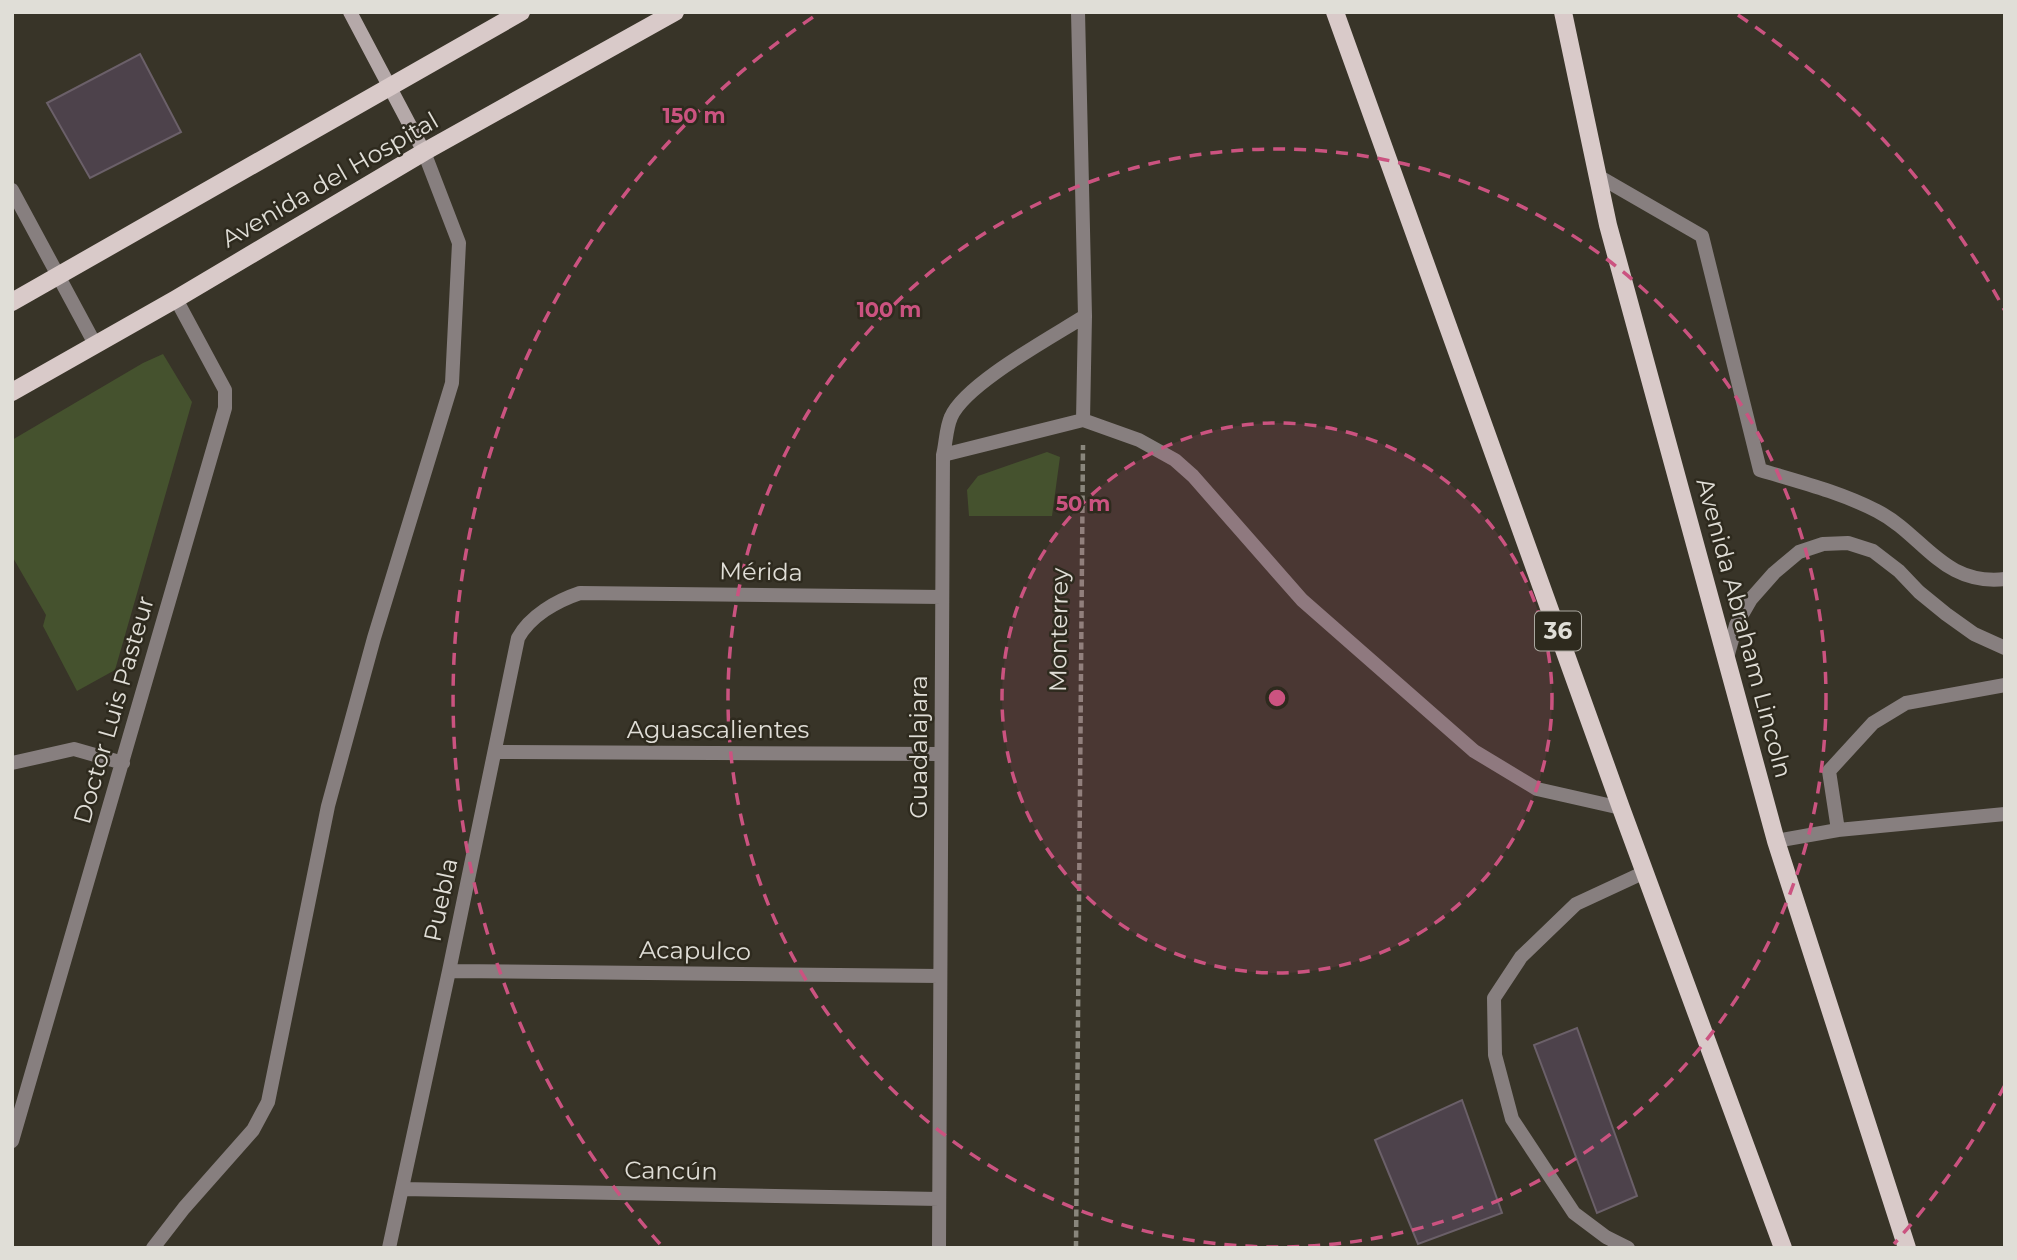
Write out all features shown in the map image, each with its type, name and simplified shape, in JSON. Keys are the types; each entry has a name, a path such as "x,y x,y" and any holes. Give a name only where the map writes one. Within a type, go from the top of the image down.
{"main road":[{"path":"350,12 424,152"},
{"path":"12,302 521,12"},
{"name":"Avenida del Hospital","path":"12,392 176,299 424,152 675,12"},
{"name":"36","path":"1335,12 1621,808 1783,1248"},
{"name":"Avenida Abraham Lincoln","path":"1563,12 1612,238 1776,841 1907,1248"}],"street":[{"path":"1078,12 1085,316 1083,420"},
{"path":"153,1248 184,1208 253,1130 268,1102 328,806 374,638 452,383 459,243 424,152"},
{"path":"1598,176 1702,236 1760,470 1842,494 1880,513 1937,559 1965,576 2005,579"},
{"path":"12,190 95,344"},
{"name":"Doctor Luis Pasteur","path":"12,1141 20,1093 122,763 225,408 225,390 176,299"},
{"name":"Guadalajara","path":"939,1248 943,454 950,417 964,398 980,383 1085,316"},
{"path":"943,454 1083,420 1139,440 1175,460 1193,476 1302,600 1474,751 1537,789 1621,808"},
{"path":"1727,659 1735,625 1751,600 1774,573 1799,552 1823,544 1848,543 1873,551 1946,614 1974,634 2005,648"},
{"name":"Mérida","path":"580,593 942,597"},
{"name":"Puebla","path":"389,1248 518,638 532,619 568,597 580,593"},
{"path":"1838,830 1829,771 1873,723 1906,703 2005,685"},
{"path":"12,764 74,749 122,763"},
{"name":"Aguascalientes","path":"495,752 941,754"},
{"path":"1776,841 1838,830 2005,814"},
{"path":"1628,1248 1606,1237 1574,1213 1512,1118 1495,1055 1494,998 1521,957 1576,904 1645,872"},
{"name":"Acapulco","path":"449,971 940,976"},
{"name":"Cancún","path":"402,1189 939,1199"}],"path":[{"name":"Monterrey","path":"1076,1248 1083,420"}],"green space":[{"path":"163,354 192,402 115,670 77,691 43,626 46,615 12,556 12,440"},
{"path":"1047,452 1060,457 1052,516 969,516 967,490 978,476"}],"building":[{"path":"140,54 181,132 90,178 47,103"},
{"path":"1577,1028 1637,1196 1597,1213 1534,1045"},
{"path":"1462,1100 1502,1213 1418,1244 1375,1140"}]}
